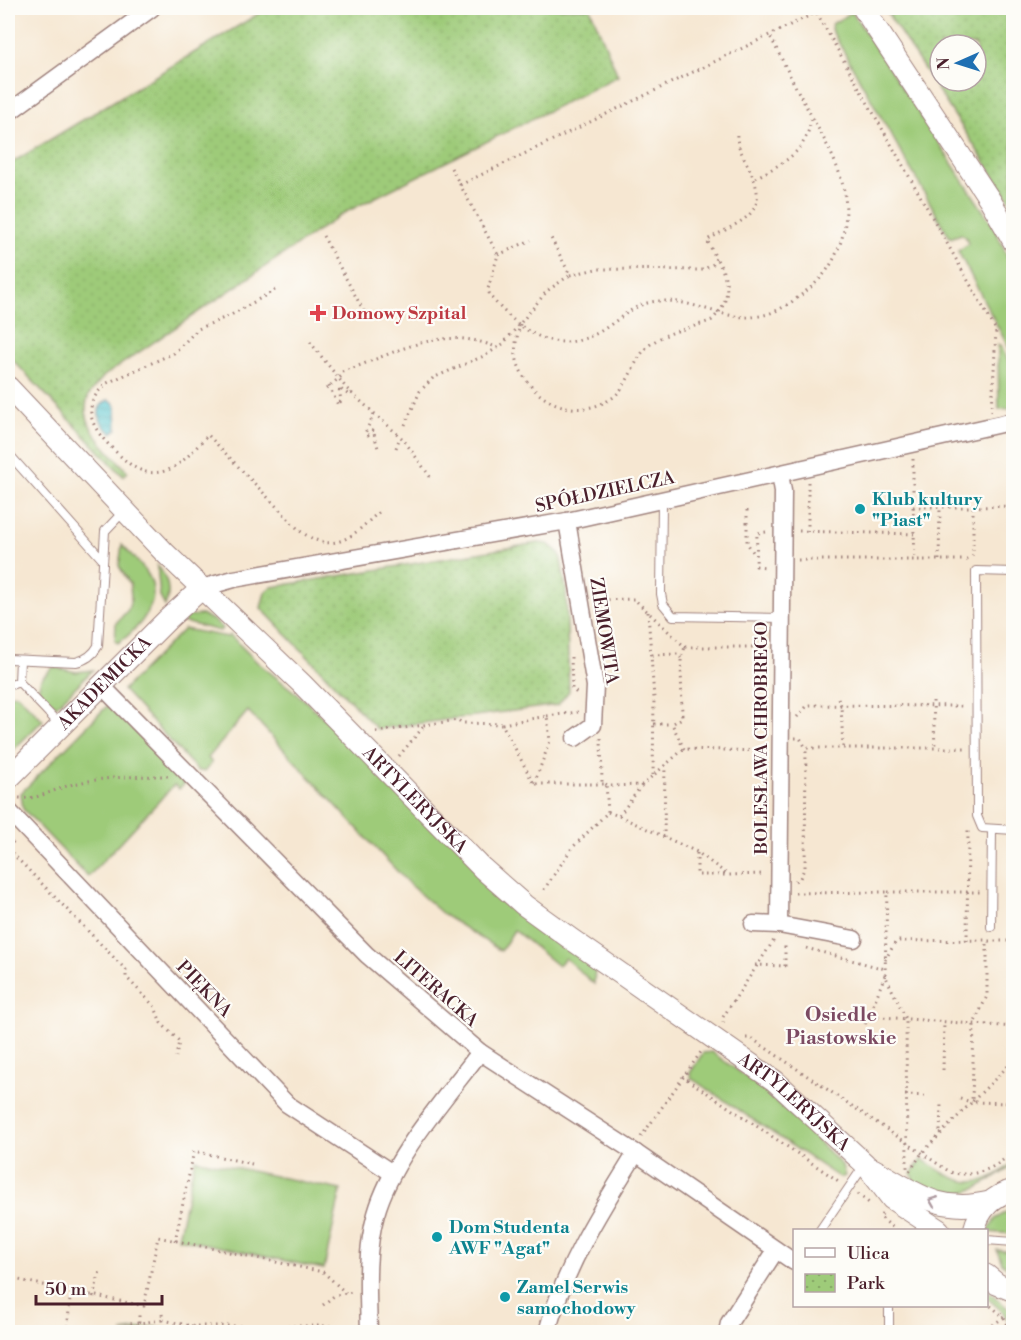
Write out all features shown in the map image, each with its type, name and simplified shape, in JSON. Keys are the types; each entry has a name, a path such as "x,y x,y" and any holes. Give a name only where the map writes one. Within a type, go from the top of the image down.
{"street":[{"path":"862,8 990,200 1014,242"},
{"path":"8,113 140,11"},
{"name":"ARTYLERYJSKA","path":"8,387 125,511 302,684 482,868 516,898 571,939 714,1036 775,1081 865,1164 892,1198 926,1227"},
{"name":"SPÓŁDZIELCZA","path":"202,588 234,579 567,521 1014,421"},
{"name":"BOLESŁAWA CHROBREGO","path":"779,925 776,883 782,531 780,474"},
{"name":"ZIEMOWITA","path":"567,521 595,686 593,724 575,738"},
{"name":"AKADEMICKA","path":"9,796 61,725 202,588"},
{"name":"LITERACKA","path":"101,685 367,956 480,1052 636,1153 793,1261"},
{"name":"PIĘKNA","path":"9,796 280,1097 392,1173"},
{"path":"753,924 779,925 854,939"},
{"path":"369,1332 367,1290 373,1228 392,1173 480,1052"},
{"path":"547,1332 568,1273 585,1236 636,1153"},
{"name":"ARTYLERYJSKA","path":"865,1164 939,1203 964,1207 990,1202"},
{"path":"974,1229 980,1215 990,1202 1012,1189"},
{"path":"727,1332 729,1323 776,1250"},
{"path":"988,1276 997,1284 1013,1291"}],"lane":[{"path":"8,453 103,560"},
{"path":"662,501 661,594 663,604 674,616 781,618"},
{"path":"8,659 76,662 83,661 95,652 98,646 105,531 125,511"},
{"path":"1014,572 976,571 977,816 982,828 1014,830"},
{"path":"20,660 19,682 61,725"},
{"path":"8,686 19,682"},
{"path":"991,927 992,830"},
{"path":"821,1229 865,1164"},
{"path":"988,1240 1014,1242"},
{"path":"889,1307 889,1332"}],"path":[{"path":"814,8 996,330 992,416"},
{"path":"460,185 817,12"},
{"path":"451,168 498,255 488,289 497,304 540,338 565,344 596,334 645,302 663,301 697,305 718,314 755,316 781,308 820,280 837,255 846,222 844,186 830,148 811,116 770,34"},
{"path":"755,178 796,154 805,141 811,116"},
{"path":"520,324 516,354 520,371 528,385 540,396 554,403 582,408 599,405 613,398 623,387 651,343 712,320 725,303 729,282 707,240 749,216 756,206 758,189 755,178 736,142 737,132"},
{"path":"323,236 368,318"},
{"path":"551,238 570,274"},
{"path":"498,255 531,240"},
{"path":"405,425 420,391 433,378 498,348 547,291 570,274 596,269 703,270 713,264 716,258"},
{"path":"275,290 231,315 198,329 174,353 107,382 98,390 93,400 91,415 94,427 99,436 131,467 147,472 173,468 208,435 300,531 317,542 344,541 380,511"},
{"path":"351,393 349,395 339,387 341,401 338,405 328,387 343,373 425,340 459,338 482,341 498,348"},
{"path":"310,342 351,393 416,454 431,478"},
{"path":"374,414 365,433 368,435 373,430 378,448"},
{"path":"396,448 400,437"},
{"path":"913,455 915,560"},
{"path":"808,480 808,531"},
{"path":"913,507 1014,506"},
{"path":"939,560 940,507"},
{"path":"973,507 973,555 969,560 970,567 976,571"},
{"path":"747,510 747,543 756,556"},
{"path":"782,531 914,534"},
{"path":"781,560 969,560"},
{"path":"648,612 654,724 654,775"},
{"path":"654,724 672,724 682,718 681,658 685,647"},
{"path":"651,655 678,654 681,658"},
{"path":"571,657 572,689 583,698"},
{"path":"838,698 841,705 843,748"},
{"path":"933,703 935,748"},
{"path":"796,726 796,718 808,705 933,703 969,706"},
{"path":"376,732 458,720 462,723 502,724 577,713 583,708"},
{"path":"534,784 550,741 547,716"},
{"path":"502,724 534,784"},
{"path":"672,724 684,748"},
{"path":"399,756 425,725"},
{"path":"543,891 572,849 608,812 606,784 602,782 601,727"},
{"path":"795,733 800,738"},
{"path":"619,816 642,785 684,748 771,751"},
{"path":"776,883 797,880 805,867 806,748 969,748"},
{"path":"664,838 665,765"},
{"path":"9,796 34,799 76,783 140,776 191,776"},
{"path":"534,784 642,785"},
{"path":"608,812 697,852 728,875"},
{"path":"8,849 126,970 126,977 154,1007 161,1023 179,1041 176,1057"},
{"path":"697,852 697,875 728,875 776,883 886,892 992,891"},
{"path":"865,1024 885,975 886,892"},
{"path":"972,1102 974,1024 987,996 987,941 991,927"},
{"path":"636,1153 642,1132 714,1036 755,965 773,940 885,969"},
{"path":"886,940 1014,941"},
{"path":"885,961 895,943 899,941"},
{"path":"755,965 785,968 785,943"},
{"path":"885,975 906,1019 904,1095 907,1176 922,1153 940,1133 1014,1060"},
{"path":"869,1016 1014,1027"},
{"path":"943,1070 944,1022"},
{"path":"751,1038 950,1172 969,1175 1004,1160 1014,1149"},
{"path":"682,1076 883,1212"},
{"path":"904,1095 927,1096"},
{"path":"960,1099 972,1102 1014,1103"},
{"path":"940,1133 941,1105"},
{"path":"175,1241 194,1151 252,1164"},
{"path":"8,1281 14,1279 144,1306 158,1237 323,1272 346,1293"},
{"path":"93,1297 100,1271"},
{"path":"323,1305 334,1295 367,1290"},
{"path":"68,1332 70,1299"},
{"path":"988,1303 1004,1317 1011,1332"},
{"path":"139,1323 140,1314"},
{"path":"162,1314 163,1320"},
{"path":"983,1332 1004,1317"},
{"path":"108,1332 139,1323 163,1320 191,1326 333,1326"},
{"path":"191,1326 204,1332"}],"green space":[{"path":"268,8 590,8 618,76 344,213 104,376 89,395 86,406 87,417 97,437 128,472 123,476 8,355 8,165"},
{"path":"884,8 1013,8 1013,205 940,93 988,93 988,33 928,33 928,75"},
{"path":"852,12 994,227 1013,269 1013,356 958,251 968,244 966,237 961,234 950,238 831,29 832,24"},
{"path":"998,345 1013,369 1013,408 999,409"},
{"path":"538,543 548,544 560,554 566,589 569,691 558,705 377,729 261,608 265,592 272,587"},
{"path":"122,545 147,573 152,583 153,593 147,613 141,622 118,643 115,641 116,623 128,610 131,598 130,584 119,566"},
{"path":"157,565 167,584 168,595 165,606 160,597"},
{"path":"201,615 213,620 223,628 220,631 179,621 189,616"},
{"path":"184,629 228,637 230,635 257,662 302,698 595,966 594,984 565,958 558,966 514,930 501,951 444,915 410,885 248,711 208,758 212,763 205,771 198,771 123,690"},
{"path":"53,667 76,672 93,670 56,706 38,690 41,679"},
{"path":"17,694 43,720 8,755 8,695"},
{"path":"108,705 116,709 184,778 185,783 179,789 174,785 88,877 23,809 21,793"},
{"path":"712,1052 768,1093 842,1165 845,1176 840,1178 691,1078 690,1073 703,1053"},
{"path":"195,1159 341,1190 324,1269 178,1238"},
{"path":"922,1159 946,1174 967,1182 989,1179 1013,1162 1013,1166 977,1188 959,1194 943,1194 912,1182 914,1177 911,1174"},
{"path":"1013,1208 1013,1234 988,1232 995,1219"},
{"path":"997,1250 1013,1252 1013,1273 1002,1263"},
{"path":"988,1291 1011,1311 1013,1329 1003,1312 988,1299"},
{"path":"154,1327 189,1332 122,1332"}],"water":[{"path":"108,400 113,402 116,408 117,429 112,433 104,426 99,412 103,403"}],"place":[{"name":"Domowy Szpital","path":"318,313"},
{"name":"Klub kultury \"Piast\"","path":"860,509"},
{"name":"Dom Studenta AWF \"Agat\"","path":"437,1237"},
{"name":"Zamel Serwis samochodowy","path":"505,1297"}],"district":[{"name":"Osiedle Piastowskie","path":"841,1026"}]}
